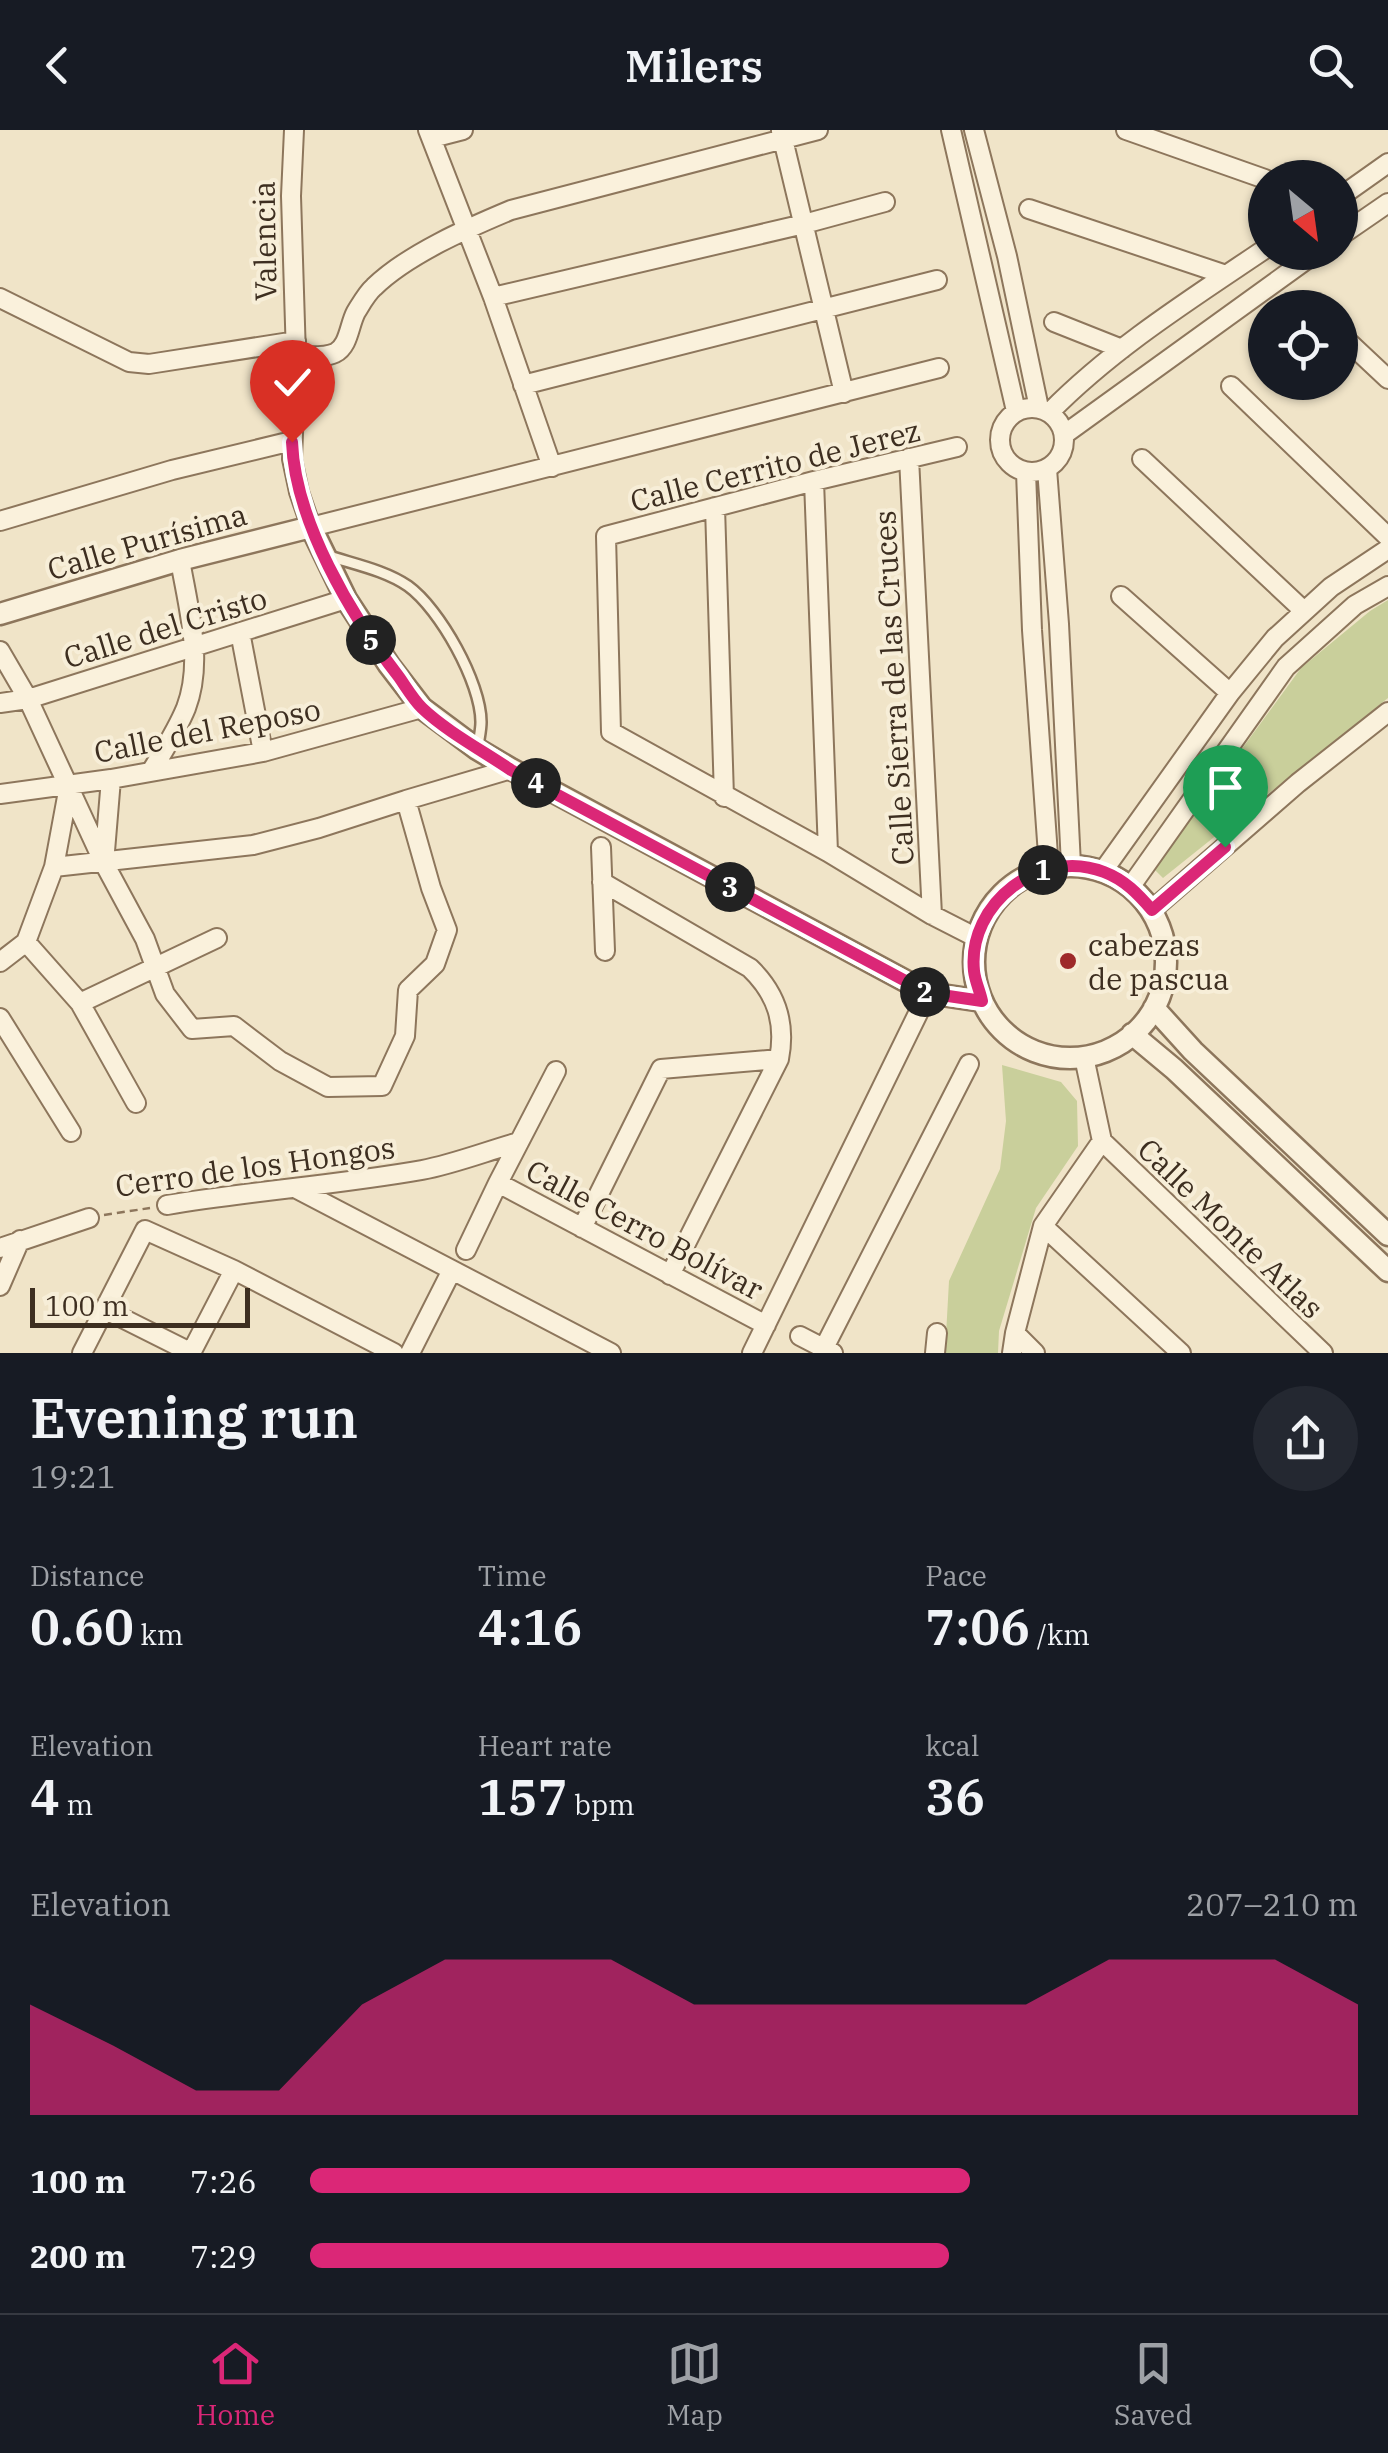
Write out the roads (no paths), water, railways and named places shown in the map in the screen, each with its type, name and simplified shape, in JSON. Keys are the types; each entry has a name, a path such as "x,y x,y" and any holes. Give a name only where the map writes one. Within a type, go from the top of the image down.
{"street":[{"name":"Valencia","path":"294,130 291,196 296,349 292,459 299,492 346,599 422,708 511,770 928,993 982,1001"},
{"path":"463,130 430,134 552,466"},
{"path":"0,298 129,362 149,364 296,349 327,355 344,346 355,314 372,288 404,264 467,230 512,210 782,134 818,130"},
{"path":"951,130 1016,411"},
{"path":"974,130 1045,410"},
{"path":"1130,131 1248,173"},
{"path":"782,134 844,393"},
{"path":"1358,184 1388,163"},
{"path":"493,297 884,202"},
{"path":"1358,223 1388,202"},
{"path":"1029,209 1226,276"},
{"path":"1045,410 1122,348 1248,260"},
{"path":"1065,434 1291,270"},
{"path":"523,385 937,280"},
{"path":"1054,322 1122,348"},
{"path":"1358,351 1388,379"},
{"path":"312,527 939,368"},
{"path":"1230,386 1388,536"},
{"path":"1031,407 1045,410 1062,425 1065,434 1060,458 1047,469 1026,472 1012,466 1002,453 1000,437 1005,422 1016,411 1031,407"},
{"path":"0,521 172,470 292,442"},
{"name":"Calle Cerrito de Jerez","path":"724,797 611,732 606,536 956,447"},
{"name":"Calle Sierra de las Cruces","path":"909,458 932,915"},
{"path":"1142,458 1304,611"},
{"path":"1047,469 1072,865"},
{"path":"1026,472 1032,630 1049,869"},
{"path":"814,481 828,852"},
{"path":"715,507 724,797 977,938"},
{"name":"Calle Purísima","path":"0,614 180,560 312,527"},
{"path":"1103,871 1274,638 1331,586 1388,549"},
{"path":"152,770 187,705 192,683 194,647 180,560"},
{"path":"1131,886 1286,667 1356,605 1388,586"},
{"path":"1120,596 1230,693"},
{"name":"Calle del Cristo","path":"0,704 28,699 346,599"},
{"path":"240,632 263,752"},
{"path":"0,651 28,699 104,863 145,939 165,994 192,1029 234,1026 280,1061 328,1087 382,1086 405,1036 408,990 435,964 447,930 430,888 406,800"},
{"name":"Calle del Reposo","path":"0,794 263,752 422,708"},
{"path":"1152,910 1298,783 1388,712"},
{"path":"54,867 253,845 511,770"},
{"path":"104,863 111,779"},
{"path":"0,962 26,942 54,867 69,785"},
{"path":"602,847 605,951"},
{"path":"1072,865 1103,871 1131,886 1152,910 1164,940 1166,972 1154,1008 1139,1028 1114,1047 1084,1057 1053,1056 1024,1046 999,1027 982,1001 974,970 977,938 990,909 1012,886 1040,870 1072,865"},
{"path":"602,882 750,968 766,983 780,1019 783,1037 779,1059 670,1275"},
{"path":"80,1003 217,938"},
{"path":"26,942 80,1003 136,1103"},
{"path":"752,1353 928,993"},
{"path":"1154,1008 1193,1051 1388,1235"},
{"path":"0,1018 71,1132"},
{"path":"1132,1034 1174,1068 1388,1271"},
{"path":"1012,1353 1043,1226 1102,1141 1084,1057"},
{"path":"582,1228 661,1069 779,1059"},
{"path":"800,1336 829,1350 968,1064"},
{"path":"466,1250 556,1071"},
{"name":"Calle Monte Atlas","path":"1102,1141 1313,1350"},
{"name":"Cerro de los Hongos","path":"167,1205 426,1170 519,1142"},
{"name":"Calle Cerro Bolívar","path":"498,1182 766,1325"},
{"path":"296,1188 611,1353"},
{"name":"Cerro de los Hongos","path":"0,1248 89,1218"},
{"path":"1043,1226 1181,1353"},
{"path":"82,1353 145,1230 234,1270 394,1353"},
{"path":"0,1286 20,1240"},
{"path":"104,1308 191,1353 234,1270"},
{"path":"410,1353 452,1270"},
{"path":"936,1333 936,1353"},
{"path":"1014,1334 1035,1353"}],"lane":[{"path":"325,555 408,586 435,612 460,654 478,702 478,749"}],"place":[{"name":"cabezas de pascua","path":"1068,961"}]}
